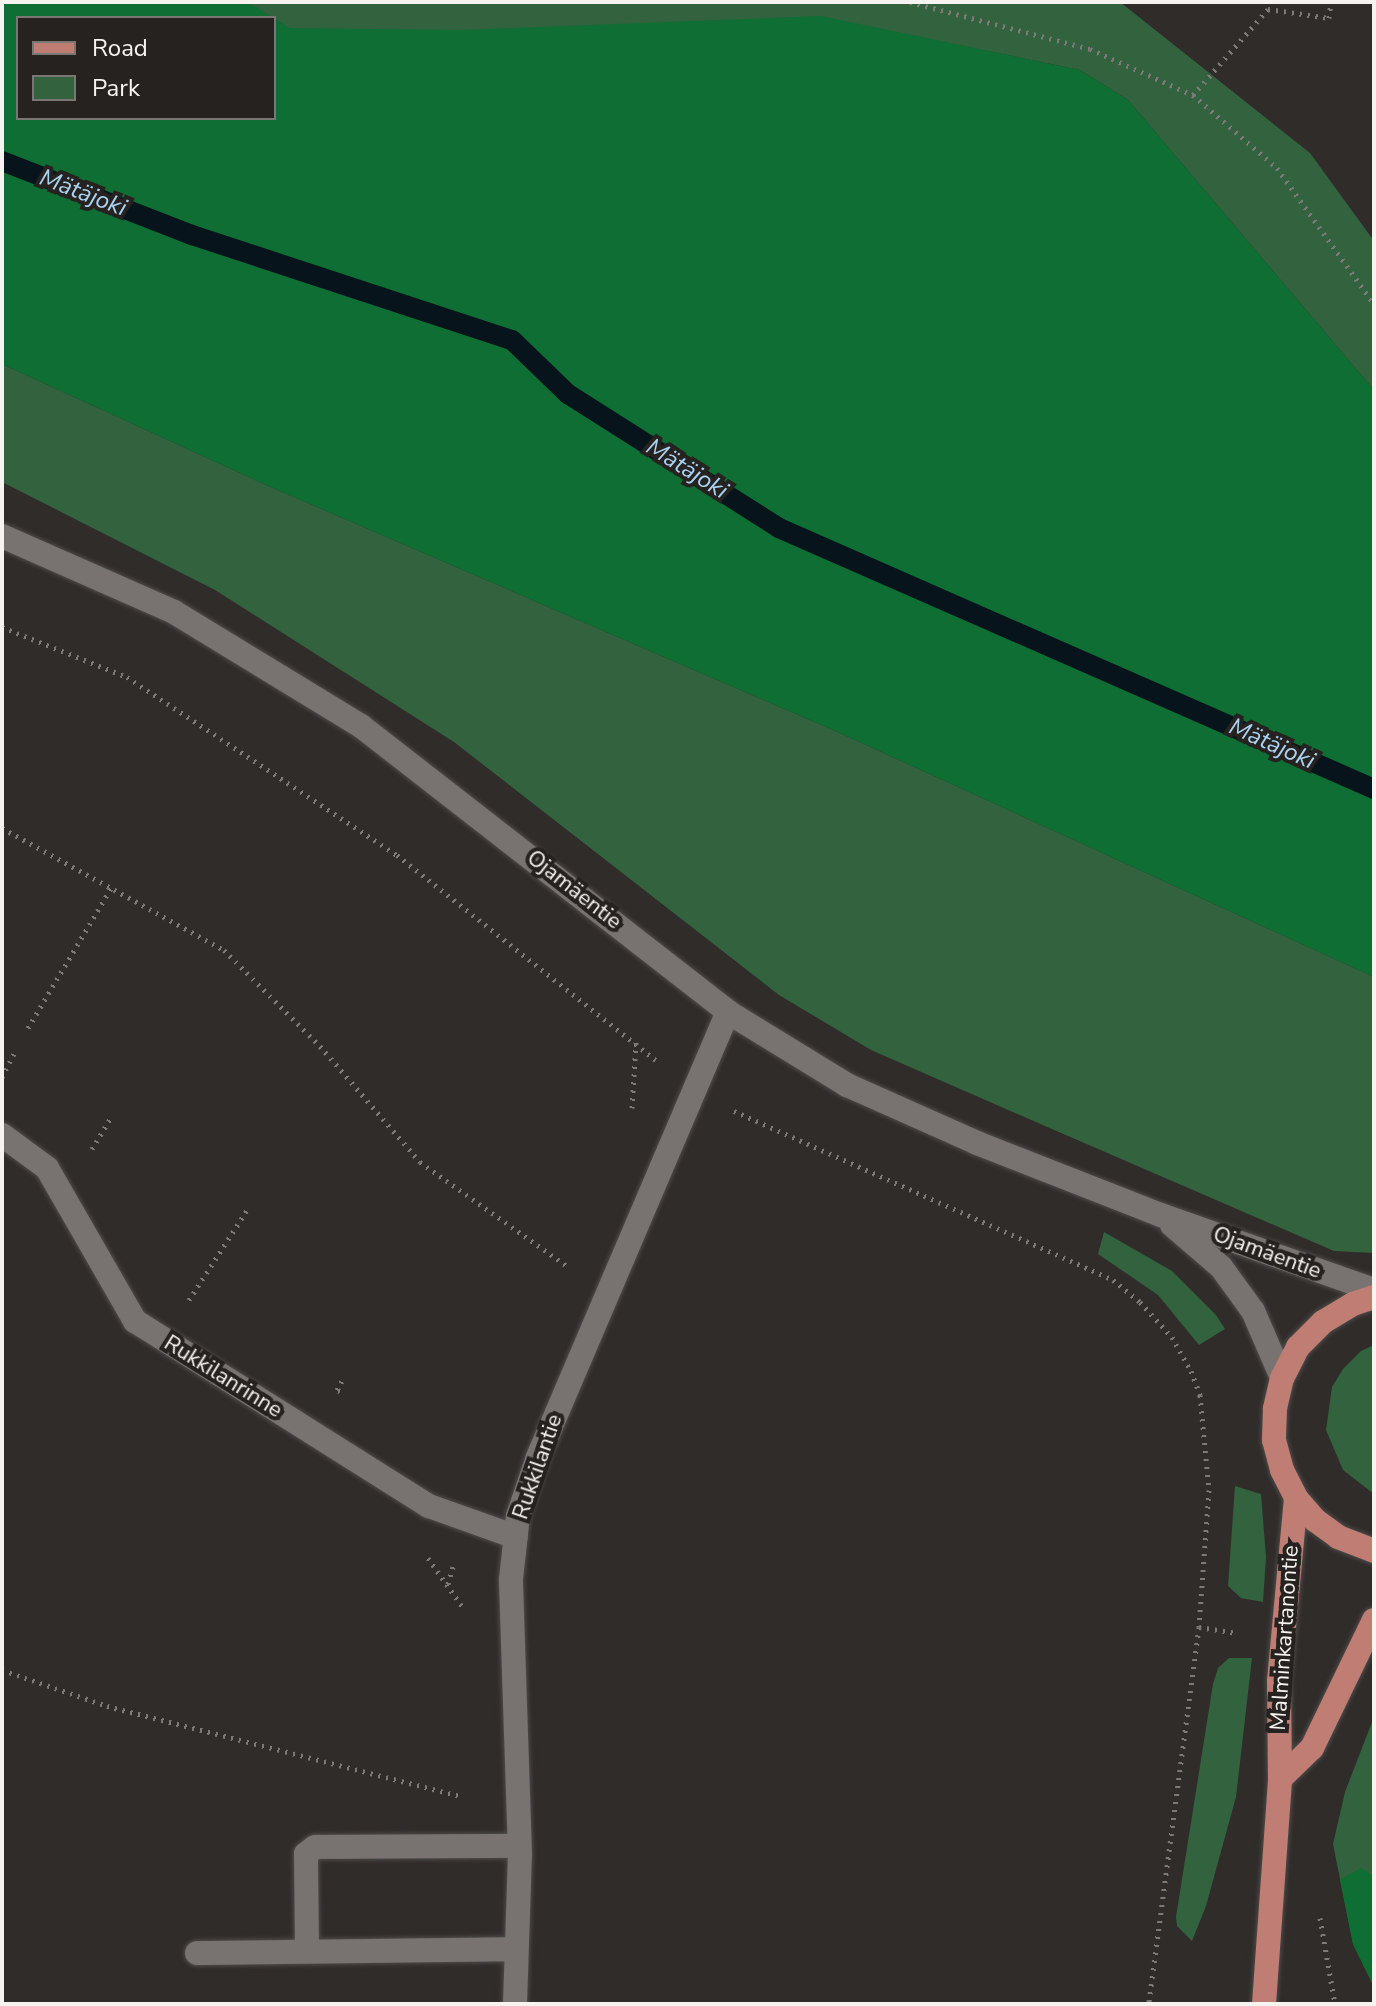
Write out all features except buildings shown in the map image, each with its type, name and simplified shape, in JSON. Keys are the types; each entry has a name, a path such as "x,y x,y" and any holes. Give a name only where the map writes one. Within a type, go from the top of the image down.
{"main road":[{"path":"1374,1297 1353,1304 1323,1322 1298,1347 1282,1378 1275,1409 1274,1440 1282,1470 1296,1498 1315,1520 1338,1537 1374,1551"},
{"name":"Malminkartanontie","path":"1264,2004 1280,1779 1279,1681 1296,1498"},
{"name":"Malminkartanontie","path":"1280,1779 1312,1748 1374,1620"}],"street":[{"name":"Ojamäentie","path":"2,536 174,612 361,726 728,1012 847,1085 977,1143 1161,1215 1374,1290"},
{"name":"Rukkilantie","path":"515,2004 519,1846 511,1579 518,1516 538,1457 728,1012"},
{"name":"Rukkilanrinne","path":"2,1135 47,1168 135,1321 429,1506 516,1537"},
{"name":"Ojamäentie","path":"1161,1215 1221,1267 1253,1311 1282,1378"},
{"path":"307,1951 306,1854 315,1847 519,1846"},
{"path":"197,1953 516,1949"}],"path":[{"path":"910,2 1090,49 1193,95 1277,168 1374,304"},
{"path":"1193,95 1268,9 1329,18 1331,2"},
{"path":"2,627 127,677 397,855 636,1042 692,1093 1113,1280 1140,1302 1172,1337 1200,1395 1209,1490 1199,1627 1149,2004"},
{"path":"2,828 224,950 320,1046 420,1162 577,1272"},
{"path":"28,1028 111,888"},
{"path":"2,1077 16,1050"},
{"path":"92,1149 111,1117"},
{"path":"164,1340 247,1210"},
{"path":"337,1390 343,1379"},
{"path":"424,1552 467,1617"},
{"path":"2,1670 107,1706 480,1802 479,1846"},
{"path":"1319,1911 1335,2004"}],"green space":[{"path":"2,2 1120,2 1310,153 1374,241 1374,390 1128,100 1080,70 821,17 2,214"},
{"path":"2,2 248,2 271,16 16,16 16,120 276,120 276,19 290,28 461,30 821,16 1080,70 1128,100 1374,390 1374,977 840,733 264,484 2,364"},
{"path":"2,364 264,484 840,733 1374,977 1374,1253 1334,1251 1045,1126 871,1050 779,995 454,742 215,590 2,482"},
{"path":"1104,1232 1172,1271 1216,1315 1225,1329 1199,1345 1158,1295 1098,1254"},
{"path":"1374,1345 1374,1494 1343,1470 1326,1430 1332,1387 1343,1369 1361,1351"},
{"path":"1235,1486 1261,1494 1266,1557 1263,1602 1241,1598 1228,1586"},
{"path":"1229,1658 1252,1658 1236,1797 1206,1906 1192,1941 1177,1926 1176,1917 1213,1684 1218,1668"},
{"path":"1374,1717 1374,1987 1353,1944 1333,1844 1345,1792"},
{"path":"1361,1868 1374,1876 1374,1987 1353,1944 1340,1880"}],"waterway":[{"name":"Mätäjoki","path":"2,161 192,235 512,340 568,394 779,528 1374,789"}]}
